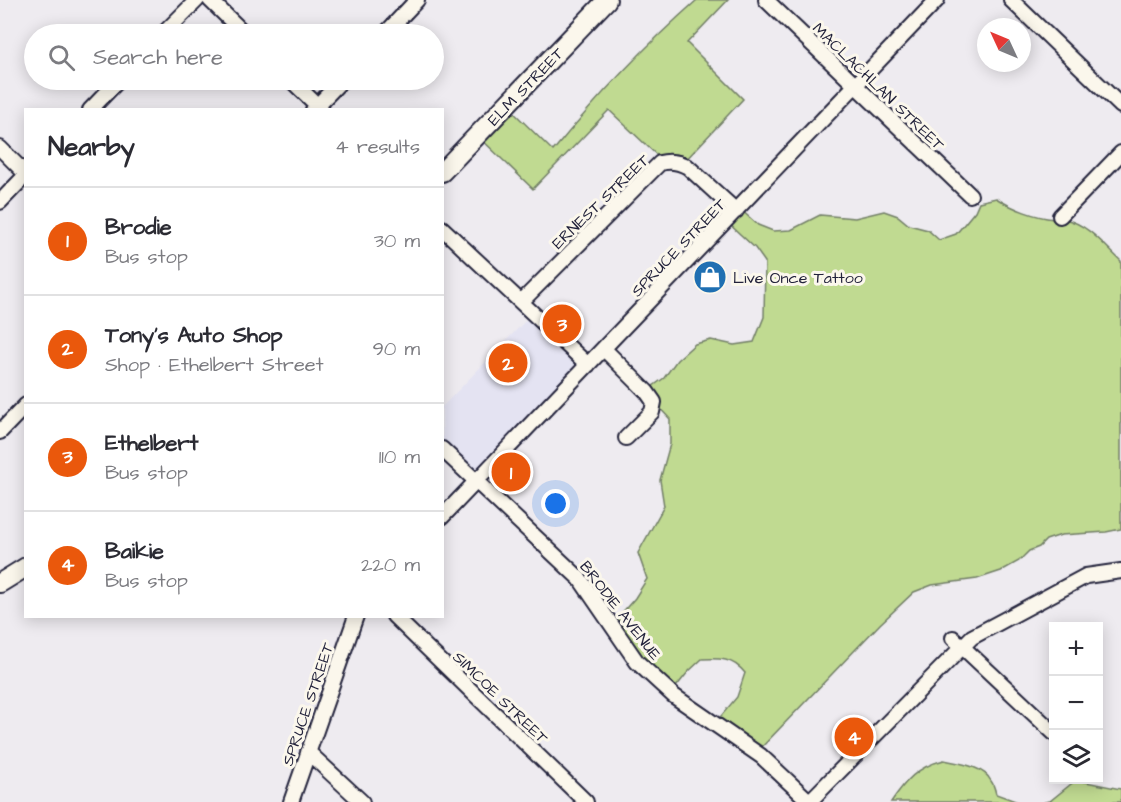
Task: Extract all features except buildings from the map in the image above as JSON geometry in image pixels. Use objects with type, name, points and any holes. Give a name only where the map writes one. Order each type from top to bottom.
[{"type":"main road","name":"ELM STREET","points":[[444,170],[607,0]]},
{"type":"main road","points":[[0,583],[24,568]]},
{"type":"street","points":[[173,24],[196,0]]},
{"type":"street","points":[[210,0],[235,24]]},
{"type":"street","points":[[394,24],[417,0]]},
{"type":"street","name":"MACLACHLAN STREET","points":[[766,0],[970,195]]},
{"type":"street","name":"SPRUCE STREET","points":[[444,515],[937,0]]},
{"type":"street","points":[[1011,0],[1121,106]]},
{"type":"street","points":[[92,108],[109,90]]},
{"type":"street","points":[[301,90],[318,108],[333,90]]},
{"type":"street","points":[[0,148],[24,173]]},
{"type":"street","points":[[1060,216],[1121,153]]},
{"type":"street","name":"ERNEST STREET","points":[[520,302],[660,163],[680,162],[688,167],[736,211]]},
{"type":"street","points":[[0,202],[24,177]]},
{"type":"street","points":[[444,230],[588,365]]},
{"type":"street","points":[[604,349],[654,402],[652,412],[626,438]]},
{"type":"street","points":[[0,432],[24,407]]},
{"type":"street","name":"BRODIE AVENUE","points":[[444,451],[580,579],[637,662],[674,696],[755,752],[810,802]]},
{"type":"street","points":[[810,802],[957,641],[1086,576],[1121,572]]},
{"type":"street","name":"SPRUCE STREET","points":[[291,802],[355,618]]},
{"type":"street","name":"SIMCOE STREET","points":[[396,618],[586,802]]},
{"type":"street","points":[[957,641],[1050,730]]},
{"type":"street","points":[[308,752],[362,802]]},
{"type":"shaded area","points":[[532,314],[586,365],[476,480],[444,450],[444,405]]},
{"type":"green space","points":[[697,0],[728,0],[687,43],[743,99],[683,163],[662,160],[609,110],[533,189],[478,136],[507,106],[553,151],[622,72]]},
{"type":"green space","points":[[996,198],[1032,214],[1063,219],[1081,225],[1121,261],[1121,529],[1061,535],[1046,540],[1019,561],[1001,571],[977,579],[932,585],[914,592],[880,624],[758,751],[716,722],[737,697],[745,673],[736,664],[726,660],[702,659],[672,692],[612,624],[635,598],[647,579],[638,553],[664,506],[660,480],[670,444],[670,419],[655,403],[649,389],[664,378],[677,360],[695,344],[711,340],[734,345],[754,342],[764,317],[765,262],[755,248],[727,222],[740,209],[758,225],[773,231],[791,230],[820,215],[855,218],[884,211],[898,216],[909,225],[928,230],[939,240],[956,234],[975,211],[979,202]]},
{"type":"green space","points":[[944,760],[970,766],[983,772],[988,776],[996,794],[1018,802],[891,802],[913,775],[926,766]]},
{"type":"green space","points":[[1071,784],[1096,784],[1121,789],[1121,802],[1044,802],[1050,801]]},
{"type":"place","name":"Live Once Tattoo","points":[[710,277]]},
{"type":"place","name":"Ethelbert","points":[[562,324]]},
{"type":"place","name":"Tony's Auto Shop","points":[[508,363]]},
{"type":"place","name":"Brodie","points":[[511,472]]},
{"type":"place","name":"Baikie","points":[[854,737]]}]
